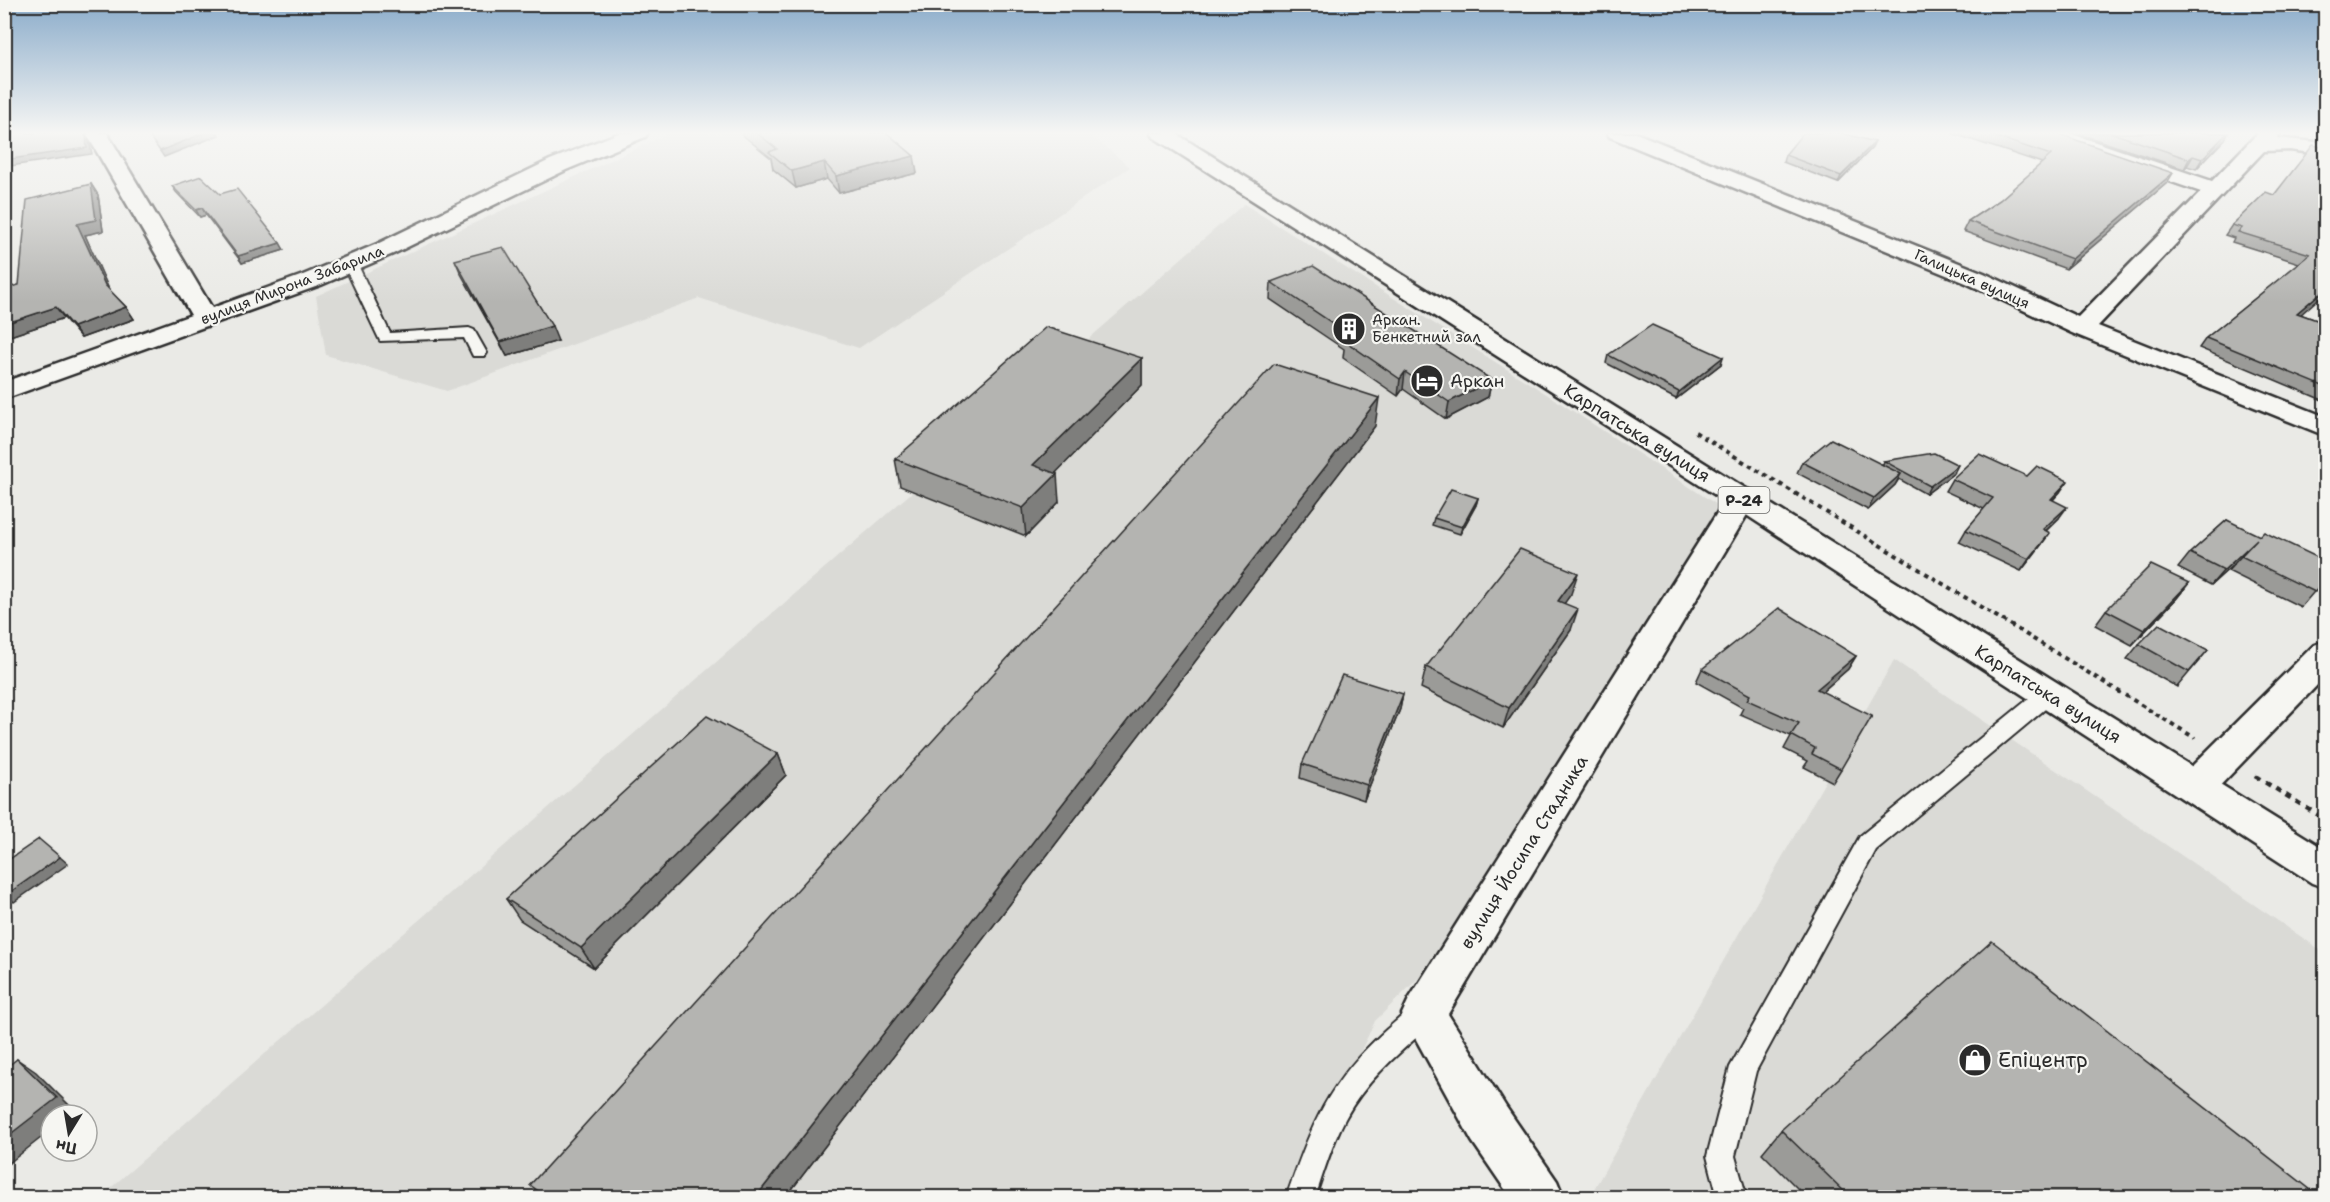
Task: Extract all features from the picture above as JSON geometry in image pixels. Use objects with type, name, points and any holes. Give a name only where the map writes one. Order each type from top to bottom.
[{"type":"street","points":[[129,189],[205,318]]},
{"type":"street","name":"вулиця Мирона Забарила","points":[[4,391],[268,297],[351,263],[507,189]]},
{"type":"street","name":"Карпатська вулиця","points":[[1249,189],[1742,498],[2325,871]]},
{"type":"street","name":"Галицька вулиця","points":[[1755,189],[1975,278],[2081,328],[2325,427]]},
{"type":"street","points":[[2081,328],[2150,260],[2216,189]]},
{"type":"street","name":"вулиця Йосипа Стадника","points":[[1424,1014],[1742,498]]},
{"type":"street","points":[[2195,787],[2325,654]]},
{"type":"street","points":[[1424,1014],[1489,1124],[1540,1197]]},
{"type":"lane","points":[[351,263],[385,338],[469,333],[479,353]]},
{"type":"lane","points":[[1733,1197],[1721,1156],[1743,1067],[1868,843],[2049,694]]},
{"type":"lane","name":"вулиця Йосипа Стадника","points":[[1300,1197],[1325,1131],[1338,1106],[1354,1083],[1390,1044],[1424,1014]]},
{"type":"shaded area","points":[[548,189],[1097,189],[859,348],[699,298],[447,391],[326,355],[316,296]]},
{"type":"shaded area","points":[[1244,204],[1559,402],[1728,512],[1464,933],[1375,1021],[1292,1197],[99,1198]]},
{"type":"shaded area","points":[[1894,660],[2325,953],[2325,1197],[1600,1198],[1594,1189]]},
{"type":"building","points":[[71,189],[92,189],[96,220],[77,224],[105,285],[126,307],[73,327],[56,307],[4,324],[4,289],[19,285],[27,200]]},
{"type":"building","points":[[175,189],[215,189],[220,194],[237,189],[280,243],[238,256],[202,208],[196,210]]},
{"type":"building","points":[[2012,189],[2154,189],[2072,259],[1968,221]]},
{"type":"building","points":[[2279,189],[2325,189],[2325,289],[2297,313],[2325,323],[2325,387],[2206,338],[2310,254],[2238,232],[2242,228],[2232,225],[2266,192],[2274,195]]},
{"type":"building","points":[[503,247],[552,326],[500,342],[455,260]]},
{"type":"building","points":[[1313,266],[1492,380],[1449,402],[1405,372],[1400,379],[1345,341],[1353,337],[1271,282]]},
{"type":"building","points":[[1652,325],[1723,357],[1679,392],[1608,355]]},
{"type":"building","points":[[1046,327],[1142,358],[1033,465],[1057,474],[1023,508],[895,459]]},
{"type":"building","points":[[1274,364],[1379,398],[756,1197],[547,1197],[530,1185]]},
{"type":"building","points":[[1831,439],[1901,474],[1874,498],[1802,462]]},
{"type":"building","points":[[1934,453],[1958,465],[1930,486],[1884,461]]},
{"type":"building","points":[[1979,454],[2027,476],[2037,466],[2068,481],[2051,499],[2067,507],[2043,529],[2050,533],[2029,559],[1966,530],[1993,498],[1952,479]]},
{"type":"building","points":[[1451,489],[1478,498],[1462,527],[1434,518]]},
{"type":"building","points":[[2227,520],[2260,536],[2264,532],[2325,561],[2325,579],[2315,592],[2241,556],[2257,539],[2224,570],[2190,553]]},
{"type":"building","points":[[1520,549],[1578,573],[1558,601],[1578,609],[1509,708],[1426,667]]},
{"type":"building","points":[[2151,565],[2189,583],[2144,630],[2106,610]]},
{"type":"building","points":[[1779,608],[1856,656],[1817,689],[1872,716],[1841,769],[1812,754],[1815,748],[1791,735],[1799,723],[1747,700],[1750,695],[1702,669]]},
{"type":"building","points":[[2159,624],[2208,650],[2189,672],[2139,644]]},
{"type":"building","points":[[1342,675],[1403,694],[1367,785],[1302,764]]},
{"type":"building","points":[[707,716],[778,754],[581,948],[506,899]]},
{"type":"building","points":[[39,839],[60,857],[6,895],[4,894],[4,863]]},
{"type":"building","name":"Епіцентр","points":[[1992,941],[2320,1197],[1850,1197],[1781,1130]]},
{"type":"building","points":[[17,1059],[57,1098],[51,1103],[39,1103],[39,1112],[4,1139],[4,1069]]},
{"type":"place","name":"Аркан. Бенкетний зал","points":[[1349,329]]},
{"type":"place","name":"Аркан","points":[[1427,381]]},
{"type":"place","name":"Епіцентр","points":[[1975,1060]]}]
